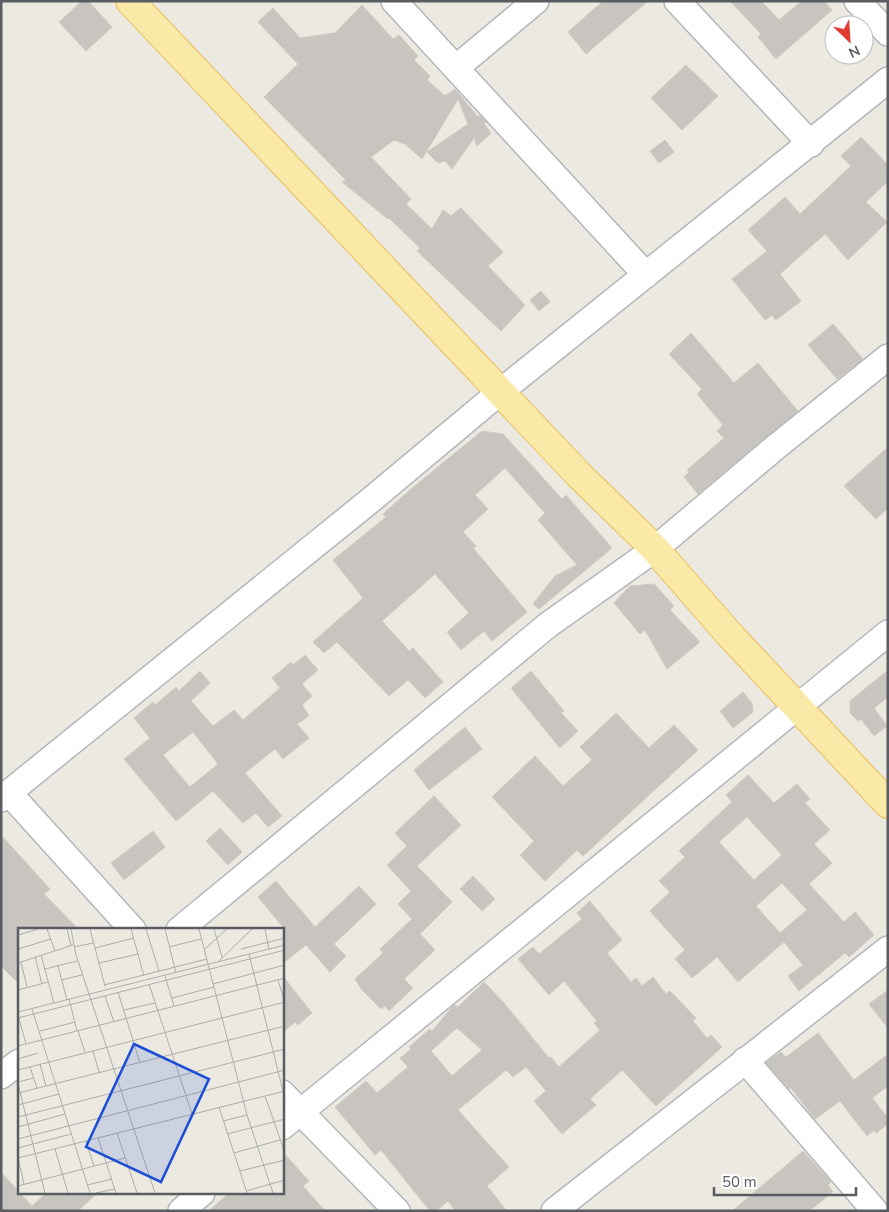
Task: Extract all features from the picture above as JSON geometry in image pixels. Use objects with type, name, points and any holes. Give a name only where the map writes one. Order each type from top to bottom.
[{"type":"main road","points":[[130,1],[579,475],[655,549],[797,707],[888,804]]},
{"type":"street","points":[[394,1],[457,67],[646,275]]},
{"type":"street","points":[[457,67],[536,1]]},
{"type":"street","points":[[677,1],[811,144]]},
{"type":"street","points":[[858,1],[888,33]]},
{"type":"street","points":[[131,928],[5,796],[343,523],[500,392],[811,144],[888,80]]},
{"type":"street","points":[[181,928],[548,625],[655,549],[888,357]]},
{"type":"street","points":[[292,1120],[888,633]]},
{"type":"street","points":[[554,1211],[888,949]]},
{"type":"street","points":[[745,1060],[876,1211]]},
{"type":"street","points":[[1,1076],[18,1063]]},
{"type":"street","points":[[284,1098],[292,1120],[397,1211]]},
{"type":"street","points":[[181,1211],[201,1194]]},
{"type":"building","points":[[82,1],[88,1],[112,27],[86,51],[59,22]]},
{"type":"building","points":[[603,1],[648,1],[586,54],[568,32]]},
{"type":"building","points":[[730,1],[761,1],[779,20],[802,1],[824,1],[832,10],[824,15],[776,59],[758,37],[761,34]]},
{"type":"building","points":[[362,5],[393,39],[399,35],[418,56],[414,60],[430,76],[427,80],[445,96],[455,89],[478,117],[480,116],[486,122],[484,124],[491,133],[477,146],[474,138],[452,169],[445,161],[438,163],[427,152],[468,124],[458,99],[422,159],[405,144],[394,140],[371,157],[411,199],[406,204],[432,229],[443,210],[451,216],[461,208],[503,252],[488,266],[525,305],[501,331],[417,251],[420,248],[389,218],[342,182],[346,180],[264,97],[298,64],[258,22],[273,8],[300,38],[335,33]]},
{"type":"building","points":[[686,65],[718,96],[682,130],[651,98]]},
{"type":"building","points":[[861,137],[888,165],[888,181],[866,202],[887,222],[848,260],[825,234],[780,274],[801,301],[776,320],[772,315],[765,320],[732,279],[767,251],[748,230],[785,197],[800,214],[851,166],[841,156]]},
{"type":"building","points":[[665,140],[674,152],[659,163],[650,151]]},
{"type":"building","points":[[541,291],[550,302],[539,311],[530,300]]},
{"type":"building","points":[[833,324],[863,359],[837,379],[808,345]]},
{"type":"building","points":[[691,333],[734,383],[758,363],[798,411],[698,494],[684,477],[689,472],[687,470],[724,438],[717,431],[723,425],[697,394],[702,389],[669,354]]},
{"type":"building","points":[[482,431],[503,434],[562,499],[566,495],[612,548],[539,609],[533,604],[555,576],[577,565],[538,520],[545,513],[505,468],[475,495],[488,509],[463,532],[476,546],[473,548],[527,612],[492,641],[484,631],[461,650],[447,632],[469,613],[435,574],[382,621],[409,651],[413,648],[443,682],[425,698],[408,680],[389,696],[337,642],[324,653],[313,642],[363,598],[333,560],[386,517],[383,514],[411,489]]},
{"type":"building","points":[[888,447],[888,508],[876,519],[844,486]]},
{"type":"building","points":[[654,584],[674,606],[670,610],[700,642],[667,669],[645,630],[640,634],[614,603],[630,586]]},
{"type":"building","points":[[305,655],[318,670],[302,684],[312,696],[302,705],[309,716],[297,724],[309,738],[283,759],[275,749],[245,773],[282,816],[268,827],[256,813],[243,823],[213,791],[176,821],[124,759],[150,738],[134,718],[153,702],[155,705],[176,687],[179,691],[200,671],[210,683],[191,701],[213,726],[234,710],[243,720],[280,688],[272,678],[291,662],[293,665]],"holes":[[[193,732],[218,764],[190,787],[163,755]]]},
{"type":"building","points":[[888,670],[888,697],[874,708],[887,726],[874,736],[861,719],[858,721],[850,713],[850,701]]},
{"type":"building","points":[[531,671],[564,711],[561,713],[578,731],[560,748],[511,688]]},
{"type":"building","points":[[743,692],[752,703],[753,712],[733,728],[720,711]]},
{"type":"building","points":[[616,713],[649,748],[674,725],[698,750],[583,856],[577,850],[545,881],[520,855],[534,841],[492,797],[535,756],[563,786],[592,760],[580,747]]},
{"type":"building","points":[[465,727],[482,749],[429,790],[414,770]]},
{"type":"building","points":[[748,775],[774,803],[797,784],[810,799],[805,803],[830,830],[814,844],[832,863],[809,884],[844,922],[855,912],[874,935],[849,957],[845,953],[799,991],[788,976],[803,965],[784,942],[738,982],[717,957],[692,978],[675,959],[685,950],[650,911],[670,892],[659,881],[685,857],[679,851],[732,802],[726,795]],"holes":[[[747,817],[782,855],[754,880],[719,842]],[[782,883],[807,910],[780,933],[756,906]]]},
{"type":"building","points":[[434,796],[461,825],[417,866],[452,902],[420,934],[435,950],[404,979],[413,988],[389,1011],[385,1006],[381,1009],[362,990],[355,979],[383,953],[380,949],[412,919],[398,904],[411,891],[387,865],[407,846],[395,833]]},
{"type":"building","points":[[220,828],[242,852],[228,865],[206,841]]},
{"type":"building","points":[[153,831],[165,847],[124,880],[111,863]]},
{"type":"building","points":[[1,835],[50,889],[44,894],[77,928],[18,928],[18,983],[1,966]]},
{"type":"building","points":[[473,876],[495,899],[482,911],[460,889]]},
{"type":"building","points":[[276,881],[315,927],[359,886],[376,904],[334,944],[346,956],[330,972],[306,945],[284,962],[284,928],[282,928],[258,897]]},
{"type":"building","points":[[590,901],[622,940],[607,953],[631,982],[636,978],[642,986],[653,977],[666,994],[670,991],[696,1018],[693,1021],[707,1038],[711,1035],[722,1047],[656,1106],[622,1070],[590,1099],[596,1105],[562,1134],[534,1101],[546,1091],[526,1067],[513,1077],[506,1070],[458,1110],[509,1167],[487,1186],[507,1211],[456,1211],[448,1201],[436,1211],[430,1211],[381,1150],[375,1155],[335,1107],[366,1081],[377,1093],[408,1067],[400,1058],[411,1049],[409,1047],[430,1029],[432,1031],[454,1005],[458,1007],[484,982],[504,1003],[549,1058],[551,1057],[559,1067],[600,1030],[594,1023],[597,1021],[564,981],[549,995],[518,959],[533,947],[539,954],[582,919],[577,913]],"holes":[[[457,1028],[482,1050],[452,1076],[431,1051]]]},
{"type":"building","points":[[284,978],[312,1013],[298,1025],[295,1022],[284,1031]]},
{"type":"building","points":[[888,990],[888,1028],[869,1004]]},
{"type":"building","points":[[818,1033],[854,1080],[888,1054],[888,1086],[872,1098],[888,1118],[888,1124],[876,1133],[874,1130],[867,1136],[840,1101],[815,1119],[791,1088],[789,1089],[766,1063],[781,1052],[786,1057]]},
{"type":"building","points":[[803,1151],[831,1182],[828,1185],[833,1192],[809,1211],[732,1211]]},
{"type":"building","points":[[284,1153],[309,1181],[303,1186],[325,1211],[209,1211],[228,1194],[284,1194]]},
{"type":"building","points":[[1,1172],[18,1191],[18,1194],[21,1194],[32,1206],[45,1194],[96,1194],[78,1211],[1,1211]]}]
